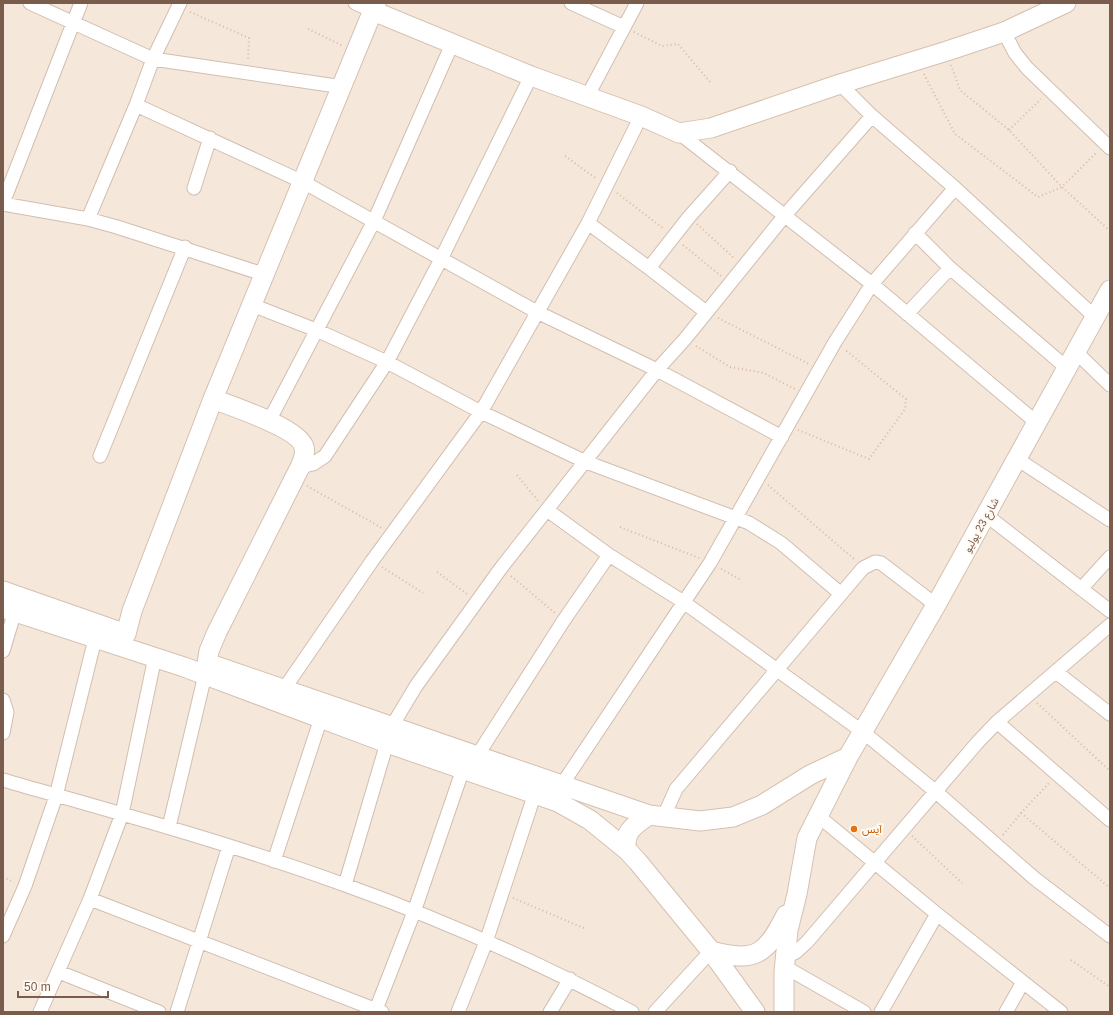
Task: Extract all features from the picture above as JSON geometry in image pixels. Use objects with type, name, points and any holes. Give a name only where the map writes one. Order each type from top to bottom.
[{"type":"street","points":[[30,3],[153,59],[343,87]]},
{"type":"street","points":[[81,3],[3,204],[88,219],[185,247],[264,274]]},
{"type":"street","points":[[355,3],[374,7],[452,44],[531,76],[641,116],[679,133],[786,214],[872,284],[1037,423]]},
{"type":"street","points":[[571,3],[624,27]]},
{"type":"street","points":[[587,97],[637,3]]},
{"type":"street","points":[[679,133],[711,128],[840,84],[916,60],[947,52],[1004,32],[1066,3]]},
{"type":"street","points":[[88,219],[136,105],[153,59],[179,5]]},
{"type":"street","points":[[126,634],[132,611],[213,399],[264,274],[304,182],[374,7]]},
{"type":"street","points":[[1004,32],[1021,61],[1107,146]]},
{"type":"street","points":[[269,421],[374,221],[452,44]]},
{"type":"street","points":[[297,473],[325,456],[387,362],[441,259],[531,76]]},
{"type":"street","points":[[840,84],[872,116],[955,188],[1095,316]]},
{"type":"street","points":[[136,105],[304,182],[537,312],[785,431]]},
{"type":"street","points":[[284,689],[372,560],[481,412],[608,186],[641,116]]},
{"type":"street","points":[[346,885],[389,734],[416,686],[501,568],[657,370],[685,339],[786,214],[872,116]]},
{"type":"street","points":[[194,188],[210,138]]},
{"type":"street","points":[[649,268],[689,217],[730,171]]},
{"type":"street","points":[[560,786],[682,601],[710,563],[835,342],[872,284],[955,188]]},
{"type":"street","points":[[588,223],[706,312]]},
{"type":"street","points":[[915,233],[950,268],[1072,361],[1110,385]]},
{"type":"street","points":[[100,456],[185,247]]},
{"type":"street","points":[[907,314],[950,268]]},
{"type":"street","name":"شارع 23 يوليو","points":[[797,894],[807,838],[817,815],[848,757],[936,605],[1110,290]]},
{"type":"street","points":[[252,305],[316,330],[387,362],[481,412],[586,462],[749,523],[770,535],[841,594]]},
{"type":"street","points":[[169,827],[209,651],[217,632],[297,473],[304,453],[302,442],[293,434],[269,421],[213,399]]},
{"type":"street","points":[[1017,459],[1110,520]]},
{"type":"street","points":[[546,510],[609,555],[682,601],[776,671],[863,732],[935,790],[1034,878],[1110,936]]},
{"type":"street","points":[[986,515],[1110,611]]},
{"type":"street","points":[[477,756],[564,620],[609,555]]},
{"type":"street","points":[[1082,589],[1110,557]]},
{"type":"street","points":[[627,850],[625,844],[628,833],[632,828],[657,816],[676,789],[864,568],[875,562],[881,563],[936,605]]},
{"type":"street","points":[[3,591],[155,657],[284,689],[389,734],[463,769],[558,802],[590,820],[627,850],[667,896],[711,951],[755,1012]]},
{"type":"street","points":[[3,651],[9,609],[97,632],[126,634],[321,718],[477,756],[560,786],[657,816],[700,821],[733,817],[762,805],[810,776],[848,757]]},
{"type":"street","points":[[785,962],[807,942],[935,790],[997,722],[1110,625]]},
{"type":"street","points":[[3,936],[25,886],[56,796],[97,632]]},
{"type":"street","points":[[40,1012],[90,899],[122,814],[155,657]]},
{"type":"street","points":[[1056,672],[1110,714]]},
{"type":"street","points":[[3,700],[7,712],[3,733]]},
{"type":"street","points":[[274,861],[321,718]]},
{"type":"street","points":[[997,722],[1056,775],[1110,820]]},
{"type":"street","points":[[90,899],[377,1011],[414,912],[463,769]]},
{"type":"street","points":[[3,781],[169,827],[346,885],[486,942],[570,979],[632,1012]]},
{"type":"street","points":[[458,1012],[486,942],[501,892],[535,794]]},
{"type":"street","points":[[817,815],[875,861],[937,914],[1061,1012]]},
{"type":"street","points":[[177,1012],[228,846]]},
{"type":"street","points":[[711,951],[726,955],[748,956],[764,950],[774,938],[797,894]]},
{"type":"street","points":[[784,1012],[785,962],[788,930],[797,894]]},
{"type":"street","points":[[881,1012],[937,914]]},
{"type":"street","points":[[655,1012],[711,951]]},
{"type":"street","points":[[785,962],[864,1012]]},
{"type":"street","points":[[59,972],[159,1012]]},
{"type":"street","points":[[550,1012],[570,979]]},
{"type":"street","points":[[1006,1012],[1023,982]]},
{"type":"path","points":[[179,5],[249,38],[247,72]]},
{"type":"path","points":[[624,27],[662,46],[678,44],[710,82]]},
{"type":"path","points":[[308,29],[356,52]]},
{"type":"path","points":[[947,52],[960,90],[1009,130],[1062,187],[1110,231]]},
{"type":"path","points":[[916,60],[955,134],[1038,197],[1062,187],[1107,146]]},
{"type":"path","points":[[1009,130],[1049,90]]},
{"type":"path","points":[[565,156],[608,186],[730,283]]},
{"type":"path","points":[[689,217],[744,267]]},
{"type":"path","points":[[706,312],[820,370]]},
{"type":"path","points":[[685,339],[730,367],[764,373],[805,394]]},
{"type":"path","points":[[785,431],[869,458],[905,409],[906,400],[835,342]]},
{"type":"path","points":[[297,473],[392,534]]},
{"type":"path","points":[[517,475],[546,510]]},
{"type":"path","points":[[759,477],[864,568]]},
{"type":"path","points":[[620,527],[710,563],[742,580]]},
{"type":"path","points":[[372,560],[423,593]]},
{"type":"path","points":[[501,568],[564,620]]},
{"type":"path","points":[[437,572],[476,601]]},
{"type":"path","points":[[1029,696],[1110,771]]},
{"type":"path","points":[[996,844],[1020,813],[1056,775]]},
{"type":"path","points":[[1020,813],[1110,888]]},
{"type":"path","points":[[904,828],[962,883]]},
{"type":"path","points":[[501,892],[586,928]]},
{"type":"path","points":[[1071,960],[1110,987]]},
{"type":"shaded area","points":[[3,3],[1110,3],[1110,1012],[3,1012]]},
{"type":"place","name":"آيس","points":[[854,829]]}]
